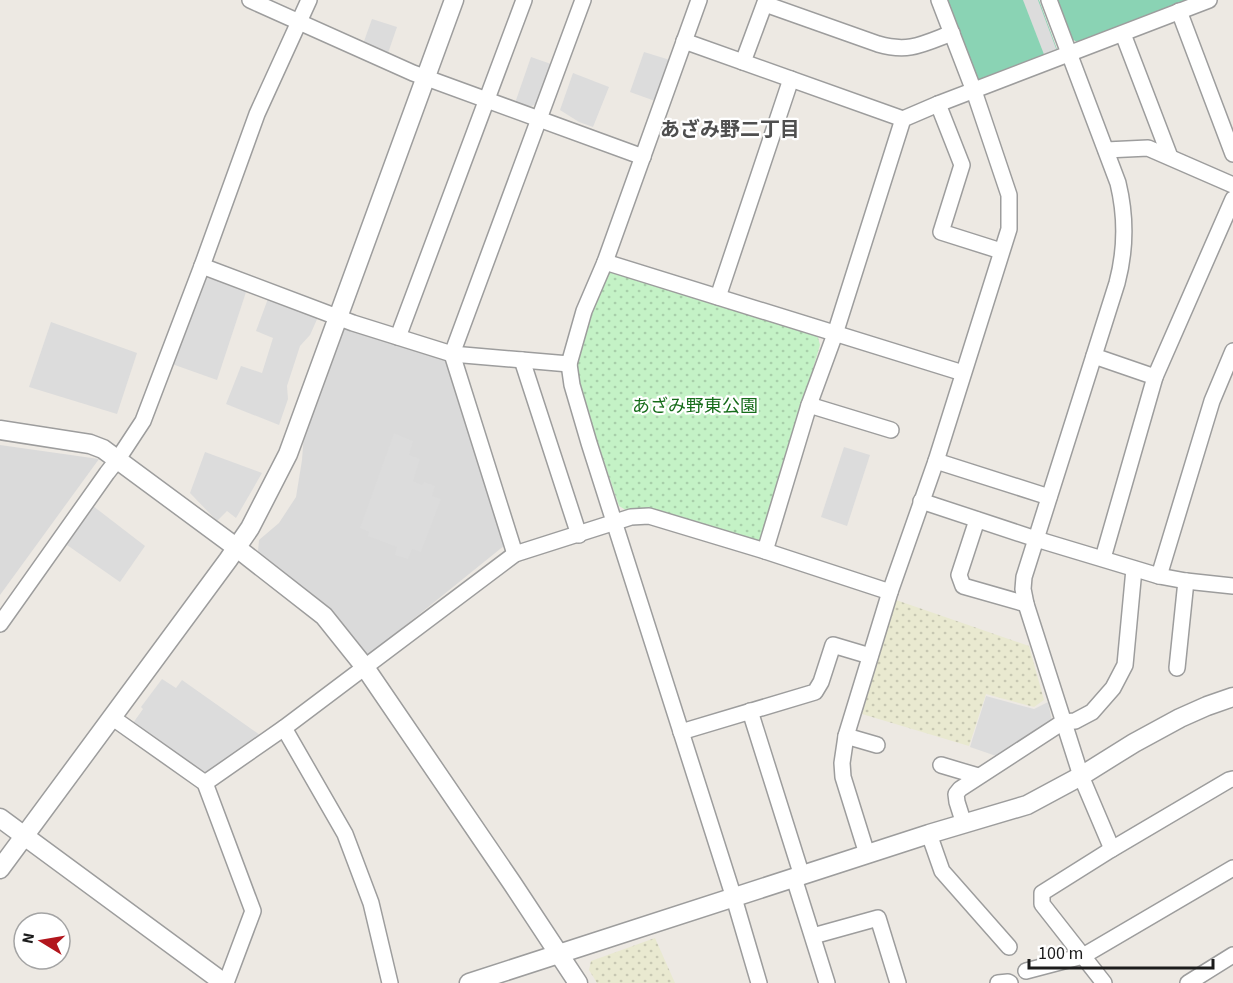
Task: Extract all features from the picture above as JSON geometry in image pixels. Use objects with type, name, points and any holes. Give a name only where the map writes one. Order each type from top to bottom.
[{"type":"street","points":[[250,0],[427,78],[643,157]]},
{"type":"street","points":[[0,624],[143,421],[257,114],[309,0]]},
{"type":"street","points":[[0,869],[113,718],[250,528],[288,454],[454,0]]},
{"type":"street","points":[[398,337],[524,0]]},
{"type":"street","points":[[514,554],[452,354],[583,0]]},
{"type":"street","points":[[699,0],[643,157],[584,311],[569,364],[572,385],[759,983]]},
{"type":"street","points":[[867,854],[843,777],[842,763],[846,736],[890,592],[936,462],[1009,228],[1009,195],[974,91],[939,0]]},
{"type":"street","points":[[1048,0],[1118,183],[1124,227],[1123,251],[1117,283],[1036,539],[1023,582],[1023,590],[1081,776],[1112,849]]},
{"type":"street","points":[[684,41],[903,118],[1209,0]]},
{"type":"street","points":[[744,62],[766,2],[893,48],[904,49],[917,46],[952,33]]},
{"type":"street","points":[[1179,11],[1233,154]]},
{"type":"street","points":[[1123,34],[1170,157]]},
{"type":"street","points":[[718,297],[791,79]]},
{"type":"street","points":[[938,104],[962,165],[941,232],[1001,251]]},
{"type":"street","points":[[765,551],[809,405],[835,334],[903,118]]},
{"type":"street","points":[[1106,150],[1148,147],[1233,185]]},
{"type":"street","points":[[1103,558],[1155,377],[1233,199]]},
{"type":"street","points":[[604,262],[963,373]]},
{"type":"street","points":[[202,266],[338,318],[452,354],[569,364]]},
{"type":"street","points":[[1159,576],[1212,400],[1233,351]]},
{"type":"street","points":[[1094,356],[1155,377]]},
{"type":"street","points":[[522,360],[579,535]]},
{"type":"street","points":[[809,405],[891,430]]},
{"type":"street","points":[[0,430],[90,444],[103,449],[237,548],[324,616],[364,666],[512,882],[578,983]]},
{"type":"street","points":[[936,462],[1049,497]]},
{"type":"street","points":[[921,501],[1159,576],[1233,586]]},
{"type":"street","points":[[205,783],[284,728],[514,554],[632,517],[649,516],[890,592]]},
{"type":"street","points":[[977,520],[959,575],[963,586],[1026,604]]},
{"type":"street","points":[[964,824],[956,794],[960,789],[1064,722],[1075,721],[1092,712],[1113,688],[1125,665],[1134,569]]},
{"type":"street","points":[[1177,668],[1186,581]]},
{"type":"street","points":[[681,732],[815,692],[821,682],[833,645],[870,657]]},
{"type":"street","points":[[469,983],[929,834],[1026,805],[1081,776],[1180,718],[1233,697]]},
{"type":"street","points":[[750,711],[827,983]]},
{"type":"street","points":[[0,818],[225,983],[253,911],[205,783],[113,718]]},
{"type":"street","points":[[284,728],[345,834],[371,903],[390,983]]},
{"type":"street","points":[[846,736],[877,745]]},
{"type":"street","points":[[941,765],[978,776]]},
{"type":"street","points":[[1104,983],[1042,904],[1042,893],[1112,849],[1233,779]]},
{"type":"street","points":[[929,834],[942,871],[1009,946]]},
{"type":"street","points":[[1026,971],[1083,956],[1233,868]]},
{"type":"street","points":[[813,936],[878,918],[898,983]]},
{"type":"street","points":[[1188,983],[1233,955]]},
{"type":"street","points":[[998,983],[1010,983]]},
{"type":"shaded area","points":[[1023,0],[1038,0],[1057,51],[1045,57]]},
{"type":"shaded area","points":[[372,19],[397,27],[387,56],[363,44]]},
{"type":"shaded area","points":[[644,52],[670,60],[655,101],[630,92]]},
{"type":"shaded area","points":[[531,57],[551,64],[537,104],[528,107],[515,103]]},
{"type":"shaded area","points":[[573,73],[609,87],[593,127],[579,122],[560,110]]},
{"type":"shaded area","points":[[204,277],[247,289],[217,380],[172,364]]},
{"type":"shaded area","points":[[269,296],[318,317],[310,335],[300,346],[287,386],[288,399],[279,425],[226,404],[241,366],[262,373],[273,338],[256,331]]},
{"type":"shaded area","points":[[51,322],[137,353],[117,414],[29,387]]},
{"type":"shaded area","points":[[343,328],[446,357],[505,545],[365,658],[263,559],[258,551],[259,540],[279,523],[296,497],[304,433]]},
{"type":"shaded area","points":[[394,433],[413,441],[409,455],[420,459],[413,481],[422,485],[424,482],[435,486],[432,496],[441,499],[421,552],[412,549],[408,559],[395,555],[397,547],[368,536],[369,532],[360,528]]},
{"type":"shaded area","points":[[0,445],[99,459],[0,595]]},
{"type":"shaded area","points":[[844,447],[870,455],[847,526],[821,517]]},
{"type":"shaded area","points":[[205,452],[262,473],[236,518],[227,511],[217,521],[190,493]]},
{"type":"shaded area","points":[[93,506],[145,546],[120,582],[67,545]]},
{"type":"shaded area","points":[[162,679],[176,688],[182,680],[260,735],[205,777],[133,723],[143,709],[141,707]]},
{"type":"shaded area","points":[[986,696],[1034,709],[1048,702],[1052,721],[1002,758],[970,747]]},
{"type":"green space","points":[[943,0],[1039,0],[1058,52],[982,82],[974,80]]},
{"type":"green space","points":[[1057,0],[1192,0],[1080,44],[1072,39]]},
{"type":"green space","name":"あざみ野東公園","points":[[613,271],[817,334],[820,345],[763,538],[756,543],[654,510],[626,510],[619,506],[580,390],[576,368],[578,348],[604,275]]},
{"type":"green space","points":[[896,600],[1029,646],[1044,700],[1034,707],[986,694],[969,746],[862,714]]},
{"type":"green space","points":[[655,938],[675,983],[597,983],[589,970],[591,961]]},
{"type":"district","name":"あざみ野二丁目","points":[[730,129]]}]
